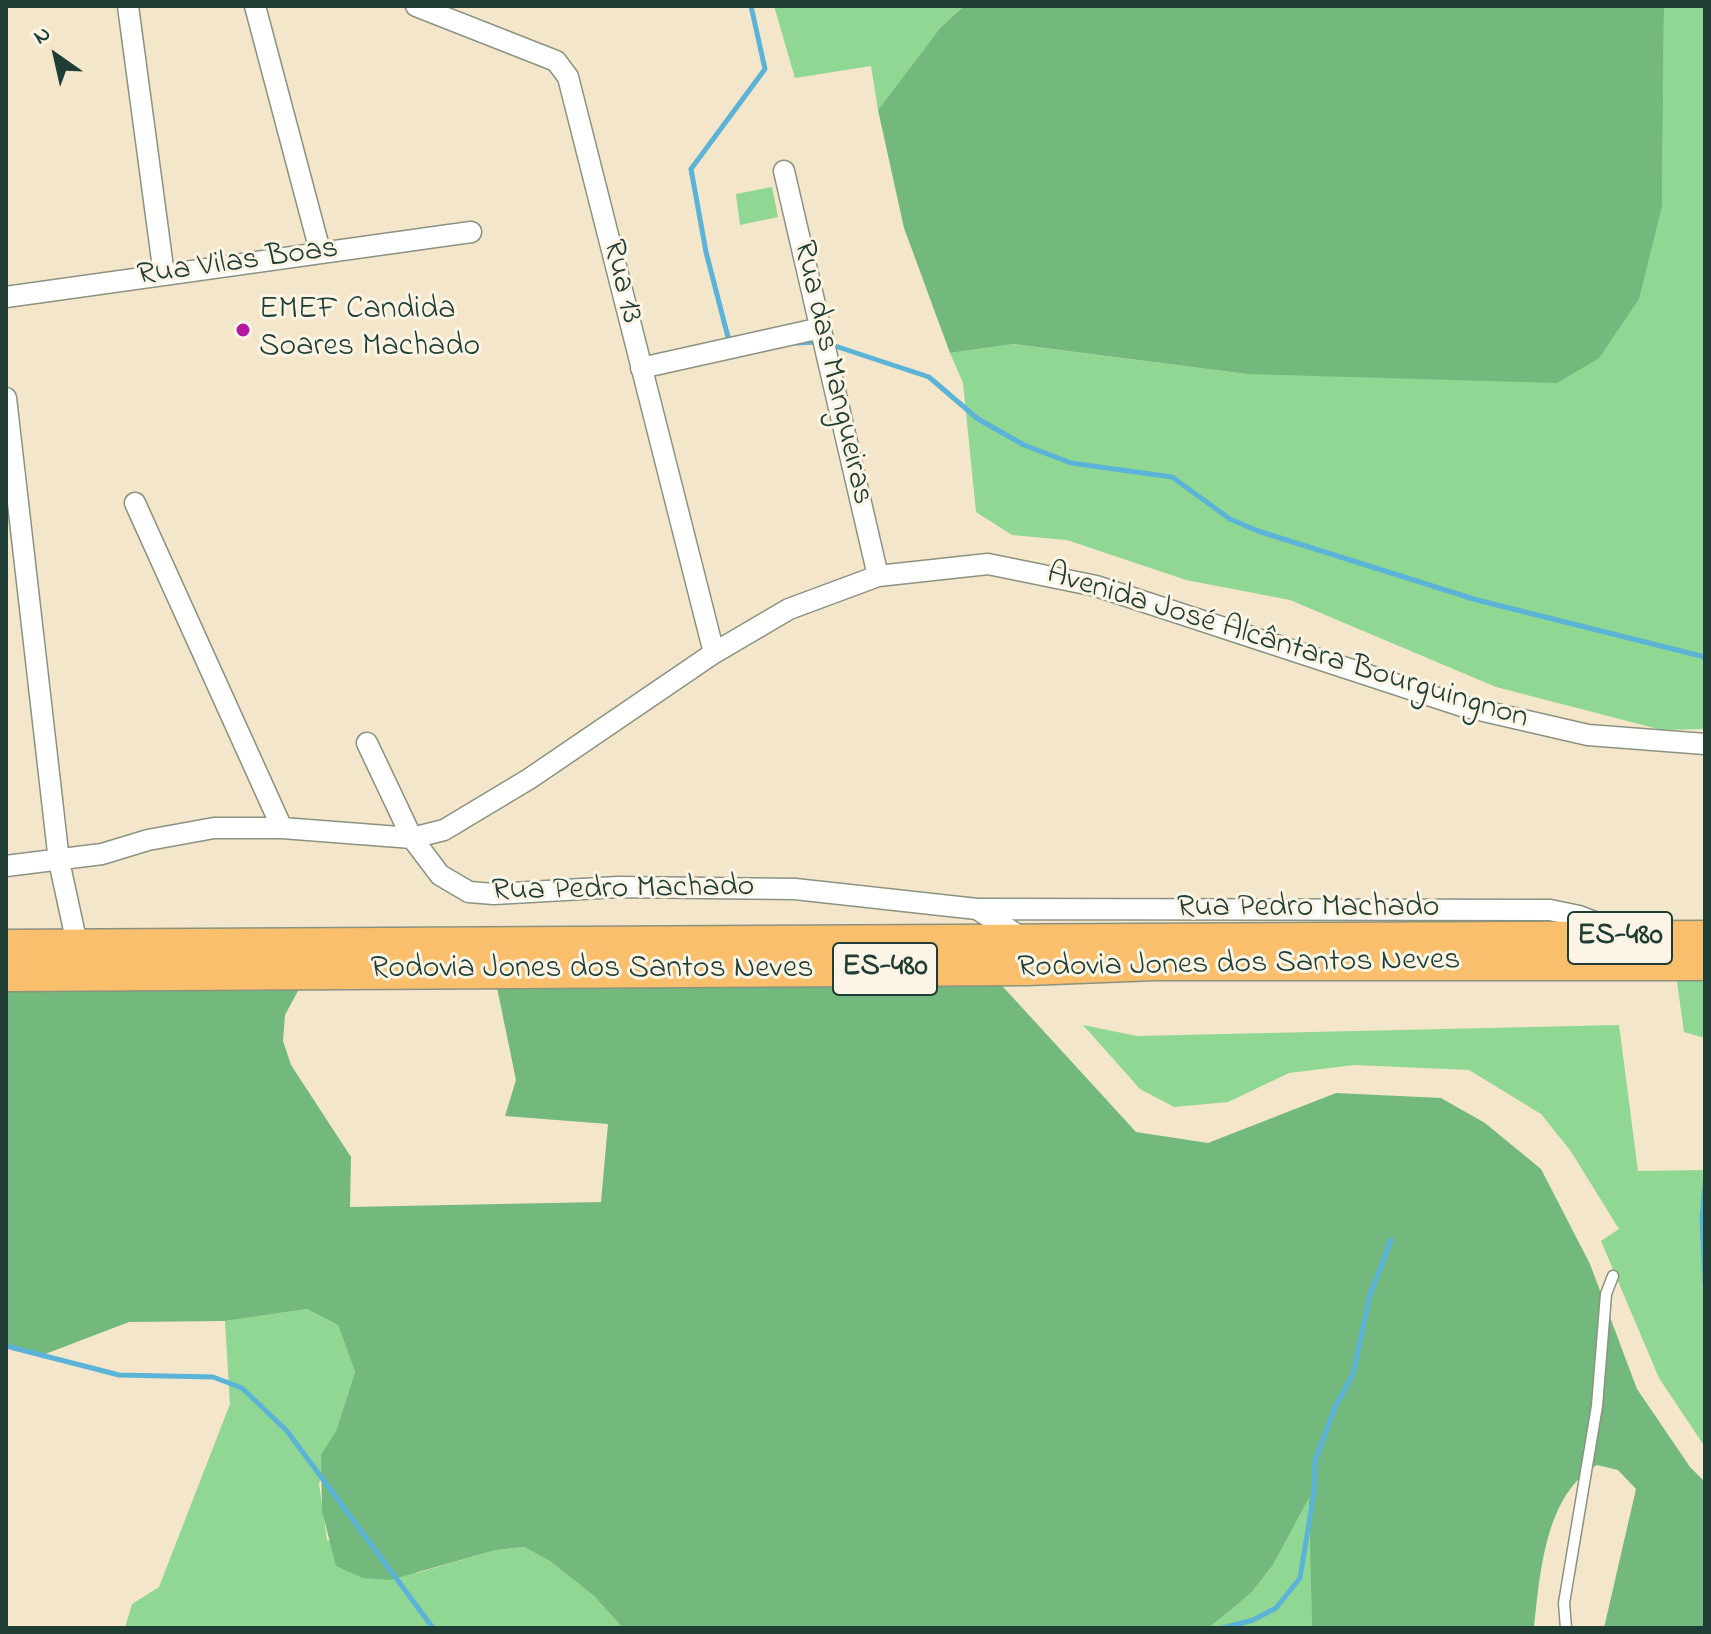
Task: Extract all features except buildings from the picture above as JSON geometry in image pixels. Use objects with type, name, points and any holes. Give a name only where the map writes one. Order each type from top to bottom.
[{"type":"main road","name":"Rodovia Jones dos Santos Neves","points":[[6,946],[1705,937]]},
{"type":"main road","name":"Rodovia Jones dos Santos Neves","points":[[6,975],[1027,969],[1155,964],[1705,964]]},
{"type":"street","points":[[128,6],[164,275]]},
{"type":"street","points":[[255,6],[320,251]]},
{"type":"street","name":"Rua 13","points":[[416,6],[556,61],[568,77],[714,653]]},
{"type":"street","name":"Rua das Mangueiras","points":[[784,171],[878,576]]},
{"type":"street","name":"Rua Vilas Boas","points":[[6,297],[471,232]]},
{"type":"street","points":[[641,368],[821,328]]},
{"type":"street","points":[[6,398],[11,488],[59,861],[77,944]]},
{"type":"street","points":[[135,503],[282,828]]},
{"type":"street","name":"Avenida José Alcântara Bourguingnon","points":[[412,838],[454,826],[714,653],[789,609],[878,576],[988,564],[1041,573],[1151,603],[1462,706],[1588,735],[1705,744]]},
{"type":"street","name":"Rua Pedro Machado","points":[[367,743],[412,838],[440,875],[469,892],[618,887],[795,889],[977,909],[1550,910],[1579,916],[1633,938]]},
{"type":"street","points":[[6,866],[102,854],[148,840],[214,828],[282,828],[412,838]]},
{"type":"street","name":"Rua Pedro Machado","points":[[977,909],[1024,939]]},
{"type":"lane","points":[[1566,1628],[1564,1603],[1597,1406],[1606,1294],[1613,1276]]},
{"type":"green space","points":[[774,6],[964,6],[940,28],[878,110],[871,66],[795,78]]},
{"type":"green space","points":[[964,6],[1664,6],[1662,206],[1639,299],[1599,358],[1557,383],[1247,374],[1013,344],[950,353],[904,228],[878,110],[940,28]]},
{"type":"green space","points":[[1664,6],[1705,6],[1705,729],[1662,730],[1496,687],[1290,600],[1186,580],[1067,540],[1012,535],[976,512],[963,383],[950,353],[1012,344],[1247,374],[1598,358],[1662,206]]},
{"type":"green space","points":[[772,187],[778,217],[740,225],[736,194]]},
{"type":"green space","points":[[1676,975],[1705,975],[1705,1038],[1684,1032]]},
{"type":"green space","points":[[994,977],[1136,1132],[1208,1143],[1336,1093],[1441,1098],[1485,1123],[1541,1169],[1590,1264],[1637,1389],[1690,1467],[1705,1482],[1705,1628],[1604,1628],[1636,1489],[1618,1470],[1597,1465],[1580,1478],[1566,1495],[1556,1515],[1543,1560],[1534,1628],[1312,1628],[1309,1498],[1273,1565],[1251,1593],[1209,1628],[623,1628],[594,1596],[550,1561],[524,1547],[496,1550],[390,1580],[363,1578],[336,1566],[322,1511],[321,1455],[336,1431],[355,1372],[338,1325],[307,1309],[225,1321],[129,1322],[40,1356],[6,1348],[6,991],[299,989],[285,1015],[283,1041],[291,1065],[351,1157],[350,1207],[601,1202],[608,1124],[505,1116],[516,1080],[496,983]]},
{"type":"green space","points":[[1083,1025],[1137,1036],[1619,1025],[1638,1171],[1705,1170],[1705,1447],[1659,1378],[1601,1241],[1619,1229],[1570,1150],[1541,1114],[1469,1070],[1354,1065],[1289,1073],[1228,1102],[1174,1107],[1140,1089]]},
{"type":"green space","points":[[307,1309],[338,1325],[355,1372],[319,1484],[327,1540],[417,1573],[496,1550],[524,1547],[550,1561],[594,1596],[623,1628],[125,1628],[132,1604],[159,1587],[230,1404],[225,1321]]},
{"type":"green space","points":[[1310,1496],[1312,1628],[1209,1628],[1251,1593],[1273,1565]]},
{"type":"waterway","points":[[729,341],[706,252],[691,169],[765,69],[751,6]]},
{"type":"waterway","points":[[797,343],[816,342]]},
{"type":"waterway","points":[[832,345],[929,377],[978,419],[1024,445],[1071,463],[1172,477],[1230,519],[1258,531],[1477,600],[1705,657]]},
{"type":"waterway","points":[[1705,1183],[1702,1219],[1705,1285]]},
{"type":"waterway","points":[[1223,1628],[1253,1620],[1276,1608],[1300,1578],[1314,1492],[1315,1461],[1336,1405],[1353,1374],[1370,1295],[1391,1240]]},
{"type":"waterway","points":[[6,1346],[119,1375],[213,1377],[242,1388],[287,1431],[433,1628]]},
{"type":"place","name":"EMEF Candida Soares Machado","points":[[243,330]]}]
